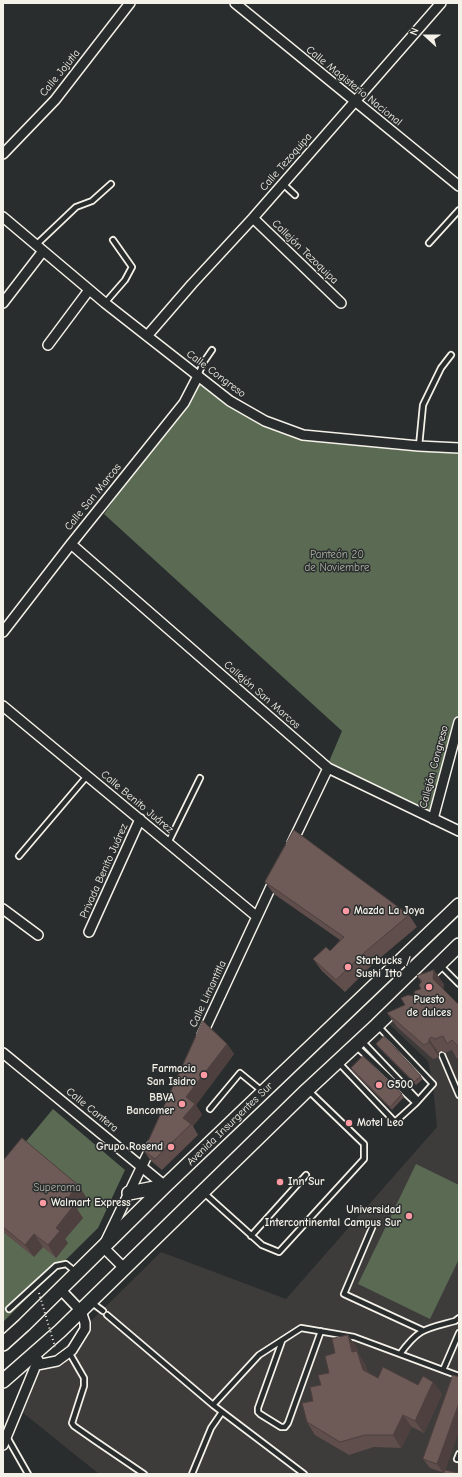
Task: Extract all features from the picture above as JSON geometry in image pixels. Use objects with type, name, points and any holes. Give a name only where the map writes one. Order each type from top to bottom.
[{"type":"main road","name":"Avenida Insurgentes Sur","points":[[3,1344],[165,1186],[459,905]]},
{"type":"main road","points":[[3,1381],[50,1346],[90,1301],[307,1090],[415,992],[439,964],[459,945]]},
{"type":"main road","points":[[129,1193],[165,1186]]},
{"type":"street","name":"Calle Jojutla","points":[[3,154],[55,100],[130,3]]},
{"type":"street","name":"Calle Magisterio Nacional","points":[[235,3],[354,102],[459,186]]},
{"type":"street","name":"Calle Tezoquipa","points":[[147,336],[192,284],[254,218],[441,3]]},
{"type":"street","name":"Calle Congreso","points":[[3,217],[105,303],[230,401],[265,421],[303,435],[419,446],[459,448]]},
{"type":"street","name":"Callejón Tezoquipa","points":[[254,218],[340,303]]},
{"type":"street","points":[[3,303],[40,248]]},
{"type":"street","points":[[48,344],[89,290]]},
{"type":"street","name":"Calle San Marcos","points":[[3,632],[71,544],[184,403],[198,376]]},
{"type":"street","name":"Callejón San Marcos","points":[[71,544],[328,768],[459,831]]},
{"type":"street","name":"Calle Benito Juárez","points":[[3,706],[256,916]]},
{"type":"street","name":"Callejón Congreso","points":[[433,819],[459,722]]},
{"type":"street","points":[[287,853],[328,768]]},
{"type":"street","name":"Privada Benito Juárez","points":[[89,932],[140,819]]},
{"type":"street","name":"Calle Limantitla","points":[[198,1045],[256,916],[280,867]]},
{"type":"street","points":[[3,909],[38,935]]},
{"type":"street","name":"Calle Cantera","points":[[3,1053],[165,1186]]},
{"type":"street","points":[[124,1268],[103,1247],[155,1138]]},
{"type":"street","points":[[37,1365],[57,1361],[69,1352],[85,1329],[85,1323],[80,1311],[60,1289]]},
{"type":"street","points":[[3,1445],[37,1365],[50,1346]]},
{"type":"lane","points":[[40,248],[76,207],[92,201],[111,184]]},
{"type":"lane","points":[[283,184],[295,195]]},
{"type":"lane","points":[[429,243],[459,210]]},
{"type":"lane","points":[[105,303],[125,280],[132,267],[113,240]]},
{"type":"lane","points":[[198,376],[203,363],[212,350]]},
{"type":"lane","points":[[419,446],[423,405],[441,368],[451,355]]},
{"type":"lane","points":[[19,856],[88,776]]},
{"type":"lane","points":[[168,843],[200,778]]},
{"type":"lane","points":[[439,964],[459,984]]},
{"type":"lane","points":[[338,1062],[394,1122],[417,1101],[433,1084],[377,1025]]},
{"type":"lane","points":[[358,1043],[417,1101]]},
{"type":"lane","points":[[358,1043],[417,1101]]},
{"type":"lane","points":[[442,1055],[459,1095]]},
{"type":"lane","points":[[210,1109],[240,1073],[264,1092]]},
{"type":"lane","points":[[203,1191],[262,1245],[279,1252],[364,1159],[364,1144],[307,1090]]},
{"type":"lane","points":[[251,1236],[306,1175]]},
{"type":"lane","points":[[372,1228],[344,1294],[422,1330]]},
{"type":"lane","points":[[9,1309],[56,1266],[66,1264],[77,1272]]},
{"type":"lane","points":[[90,1301],[103,1311]]},
{"type":"lane","points":[[108,1315],[212,1406],[304,1474]]},
{"type":"lane","points":[[400,1354],[413,1337],[422,1330],[459,1318]]},
{"type":"lane","points":[[212,1406],[259,1355],[301,1328],[354,1337],[459,1376]]},
{"type":"lane","points":[[282,1340],[258,1408],[258,1412],[281,1427],[285,1427],[288,1423],[321,1331]]},
{"type":"lane","points":[[442,1370],[459,1333]]},
{"type":"lane","points":[[69,1352],[84,1378],[84,1386],[72,1423],[74,1426],[144,1474]]},
{"type":"lane","points":[[192,1474],[211,1428],[222,1412]]},
{"type":"lane","points":[[6,1436],[28,1474]]},
{"type":"path","points":[[39,1294],[50,1346]]},
{"type":"shaded area","name":"Universidad Intercontinental Campus Sur","points":[[425,990],[459,1062],[459,1474],[99,1474],[17,1408],[29,1382],[161,1252],[286,1299],[437,1127],[433,1086],[428,1061],[388,1023]]},
{"type":"green space","name":"Panteón 20 de Noviembre","points":[[201,378],[232,403],[304,436],[459,449],[459,712],[431,813],[328,764],[342,731],[104,514]]},
{"type":"green space","name":"Superama","points":[[53,1109],[125,1170],[98,1228],[3,1322],[3,1169]]},
{"type":"green space","points":[[416,1164],[459,1185],[459,1259],[430,1319],[358,1284]]},
{"type":"building","name":"Mazda La Joya","points":[[294,830],[409,915],[365,952],[336,980],[313,959],[326,947],[330,951],[344,937],[265,882]]},
{"type":"building","points":[[434,970],[433,979],[459,1005],[459,1047],[452,1040],[447,1044],[443,1036],[435,1039],[431,1037],[429,1042],[424,1045],[387,1013],[405,1005],[401,998],[408,995],[413,996],[415,991],[421,989],[419,985],[422,981],[417,976]]},
{"type":"building","points":[[203,1021],[227,1044],[186,1097],[195,1104],[183,1118],[191,1124],[155,1159],[144,1151]]},
{"type":"building","name":"G500","points":[[384,1036],[421,1076],[414,1082],[376,1044]]},
{"type":"building","name":"G500","points":[[363,1056],[402,1094],[390,1107],[351,1068]]},
{"type":"building","name":"Walmart Express","points":[[22,1138],[78,1185],[67,1199],[74,1205],[56,1228],[60,1231],[48,1245],[34,1234],[25,1245],[3,1227],[3,1161]]},
{"type":"building","points":[[348,1335],[352,1352],[357,1351],[363,1370],[378,1378],[383,1367],[418,1385],[423,1376],[433,1382],[415,1421],[403,1415],[393,1435],[365,1435],[340,1442],[307,1422],[302,1403],[313,1401],[310,1387],[321,1385],[318,1375],[329,1373],[325,1356],[335,1353],[332,1339]]},
{"type":"building","points":[[453,1375],[459,1377],[459,1403],[437,1464],[423,1459]]},
{"type":"building","points":[[445,1470],[459,1473],[459,1474],[444,1474]]},
{"type":"place","name":"Mazda La Joya","points":[[346,911]]},
{"type":"place","name":"Starbucks / Sushi Itto","points":[[348,967]]},
{"type":"place","name":"Puesto de dulces","points":[[429,987]]},
{"type":"place","name":"Farmacia San Isidro","points":[[204,1075]]},
{"type":"place","name":"G500","points":[[379,1085]]},
{"type":"place","name":"BBVA Bancomer","points":[[182,1104]]},
{"type":"place","name":"Motel Leo","points":[[349,1123]]},
{"type":"place","name":"Grupo Rosend","points":[[171,1147]]},
{"type":"place","name":"Inn Sur","points":[[280,1182]]},
{"type":"place","name":"Walmart Express","points":[[43,1203]]},
{"type":"place","name":"Universidad Intercontinental Campus Sur","points":[[409,1216]]}]
